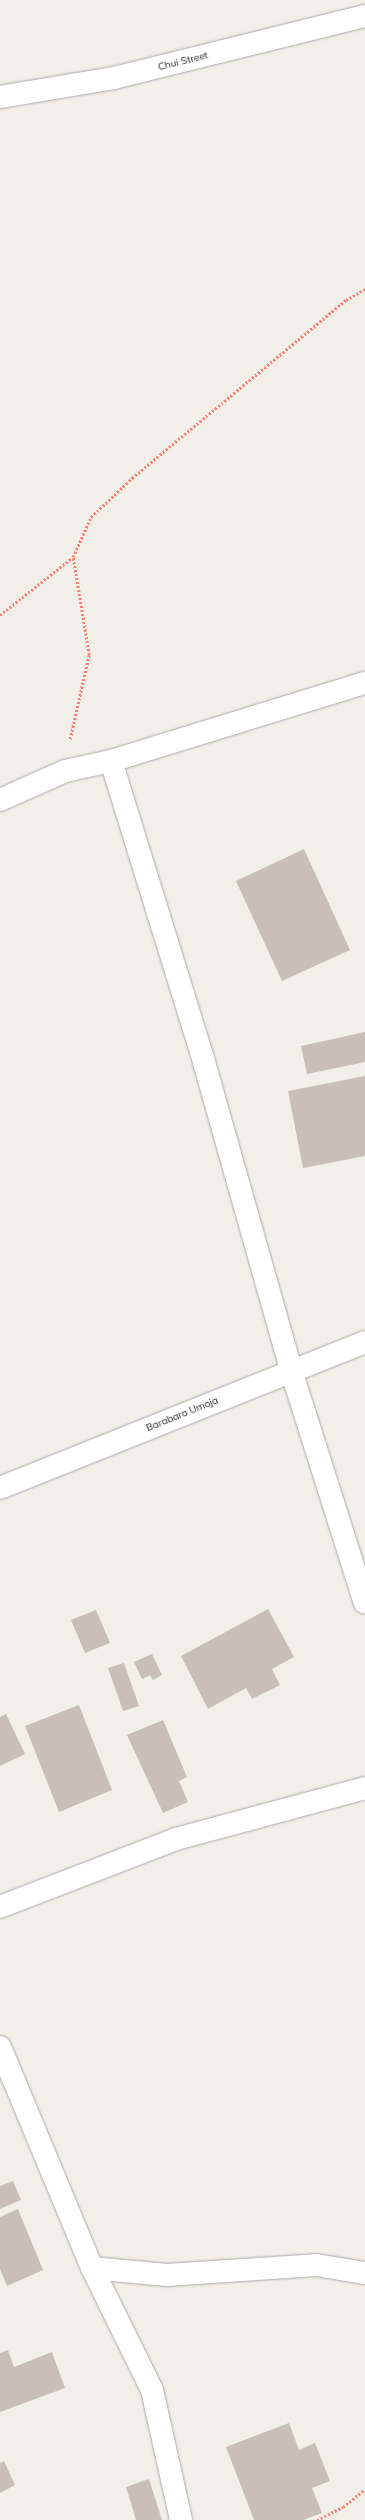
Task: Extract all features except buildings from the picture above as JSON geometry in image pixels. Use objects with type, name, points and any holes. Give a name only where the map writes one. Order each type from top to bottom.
[{"type":"street","name":"Chui Street","points":[[0,97],[114,78],[365,16]]},
{"type":"street","points":[[0,800],[65,771],[112,761],[365,683]]},
{"type":"street","points":[[112,761],[204,1062],[291,1370],[365,1604]]},
{"type":"street","name":"Barabara Umoja","points":[[0,1488],[291,1370],[365,1342]]},
{"type":"street","points":[[0,1907],[176,1839],[365,1788]]},
{"type":"street","points":[[0,2047],[92,2268],[152,2390],[181,2520]]},
{"type":"street","points":[[92,2268],[168,2275],[316,2265],[365,2273]]},
{"type":"path","points":[[0,615],[72,557],[91,517],[132,478],[346,300],[365,289]]},
{"type":"path","points":[[65,771],[89,655],[72,557]]},
{"type":"path","points":[[317,2520],[343,2507],[365,2489]]}]
